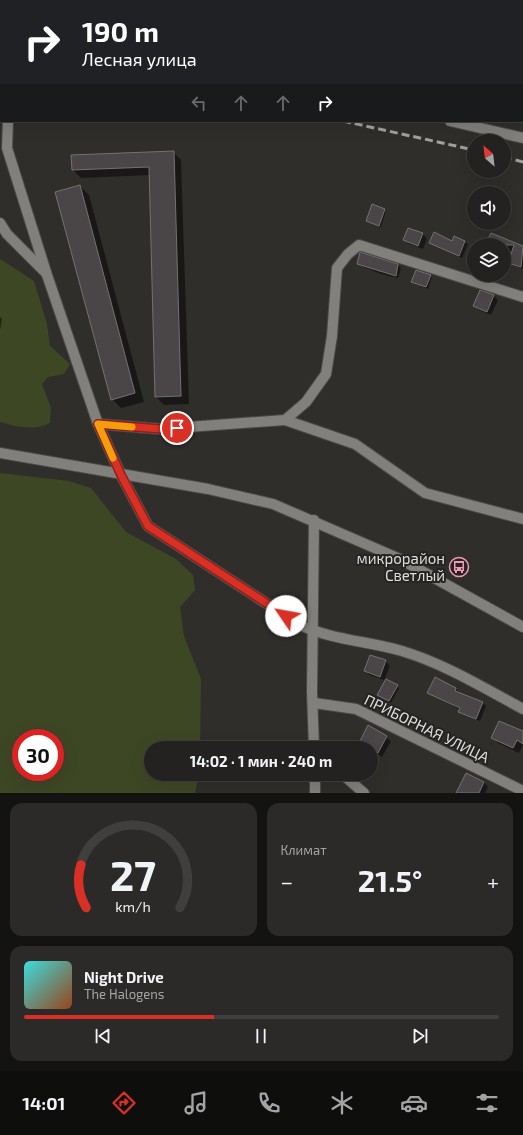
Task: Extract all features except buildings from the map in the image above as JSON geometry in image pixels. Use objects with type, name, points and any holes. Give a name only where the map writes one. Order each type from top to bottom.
[{"type":"street","points":[[8,122],[8,148],[47,274],[98,424],[121,475],[148,526],[298,624],[312,631],[400,650],[424,658],[451,670],[523,709]]},
{"type":"street","points":[[454,122],[523,138]]},
{"type":"street","points":[[0,223],[7,234],[47,274]]},
{"type":"street","points":[[284,420],[306,402],[326,374],[332,336],[337,268],[348,254],[359,245],[523,297]]},
{"type":"street","points":[[98,424],[161,429],[284,420],[355,444],[425,493],[523,519]]},
{"type":"street","points":[[0,453],[208,489],[273,504],[314,520],[400,559],[523,627]]},
{"type":"street","points":[[314,520],[312,631],[315,741]]},
{"type":"street","name":"ПРИБОРНАЯ УЛИЦА","points":[[314,703],[356,708],[523,791]]},
{"type":"street","points":[[315,781],[315,793]]},
{"type":"street","points":[[350,781],[364,793]]},
{"type":"green space","points":[[0,259],[34,281],[47,324],[50,346],[70,364],[64,374],[48,377],[42,384],[51,408],[50,423],[38,427],[32,428],[0,422]]},
{"type":"green space","points":[[0,473],[69,481],[91,488],[126,532],[176,559],[193,575],[195,590],[180,607],[184,636],[201,679],[200,741],[144,741],[144,781],[198,781],[195,793],[0,793]]},
{"type":"railway","points":[[348,122],[467,148]]},
{"type":"railway","points":[[511,159],[523,162]]},
{"type":"slow traffic","points":[[113,458],[98,424],[132,427]]},
{"type":"place","name":"микрорайон Светлый","points":[[459,567]]},
{"type":"route","points":[[177,428],[161,429],[98,424],[121,475],[148,526],[286,616]]}]
